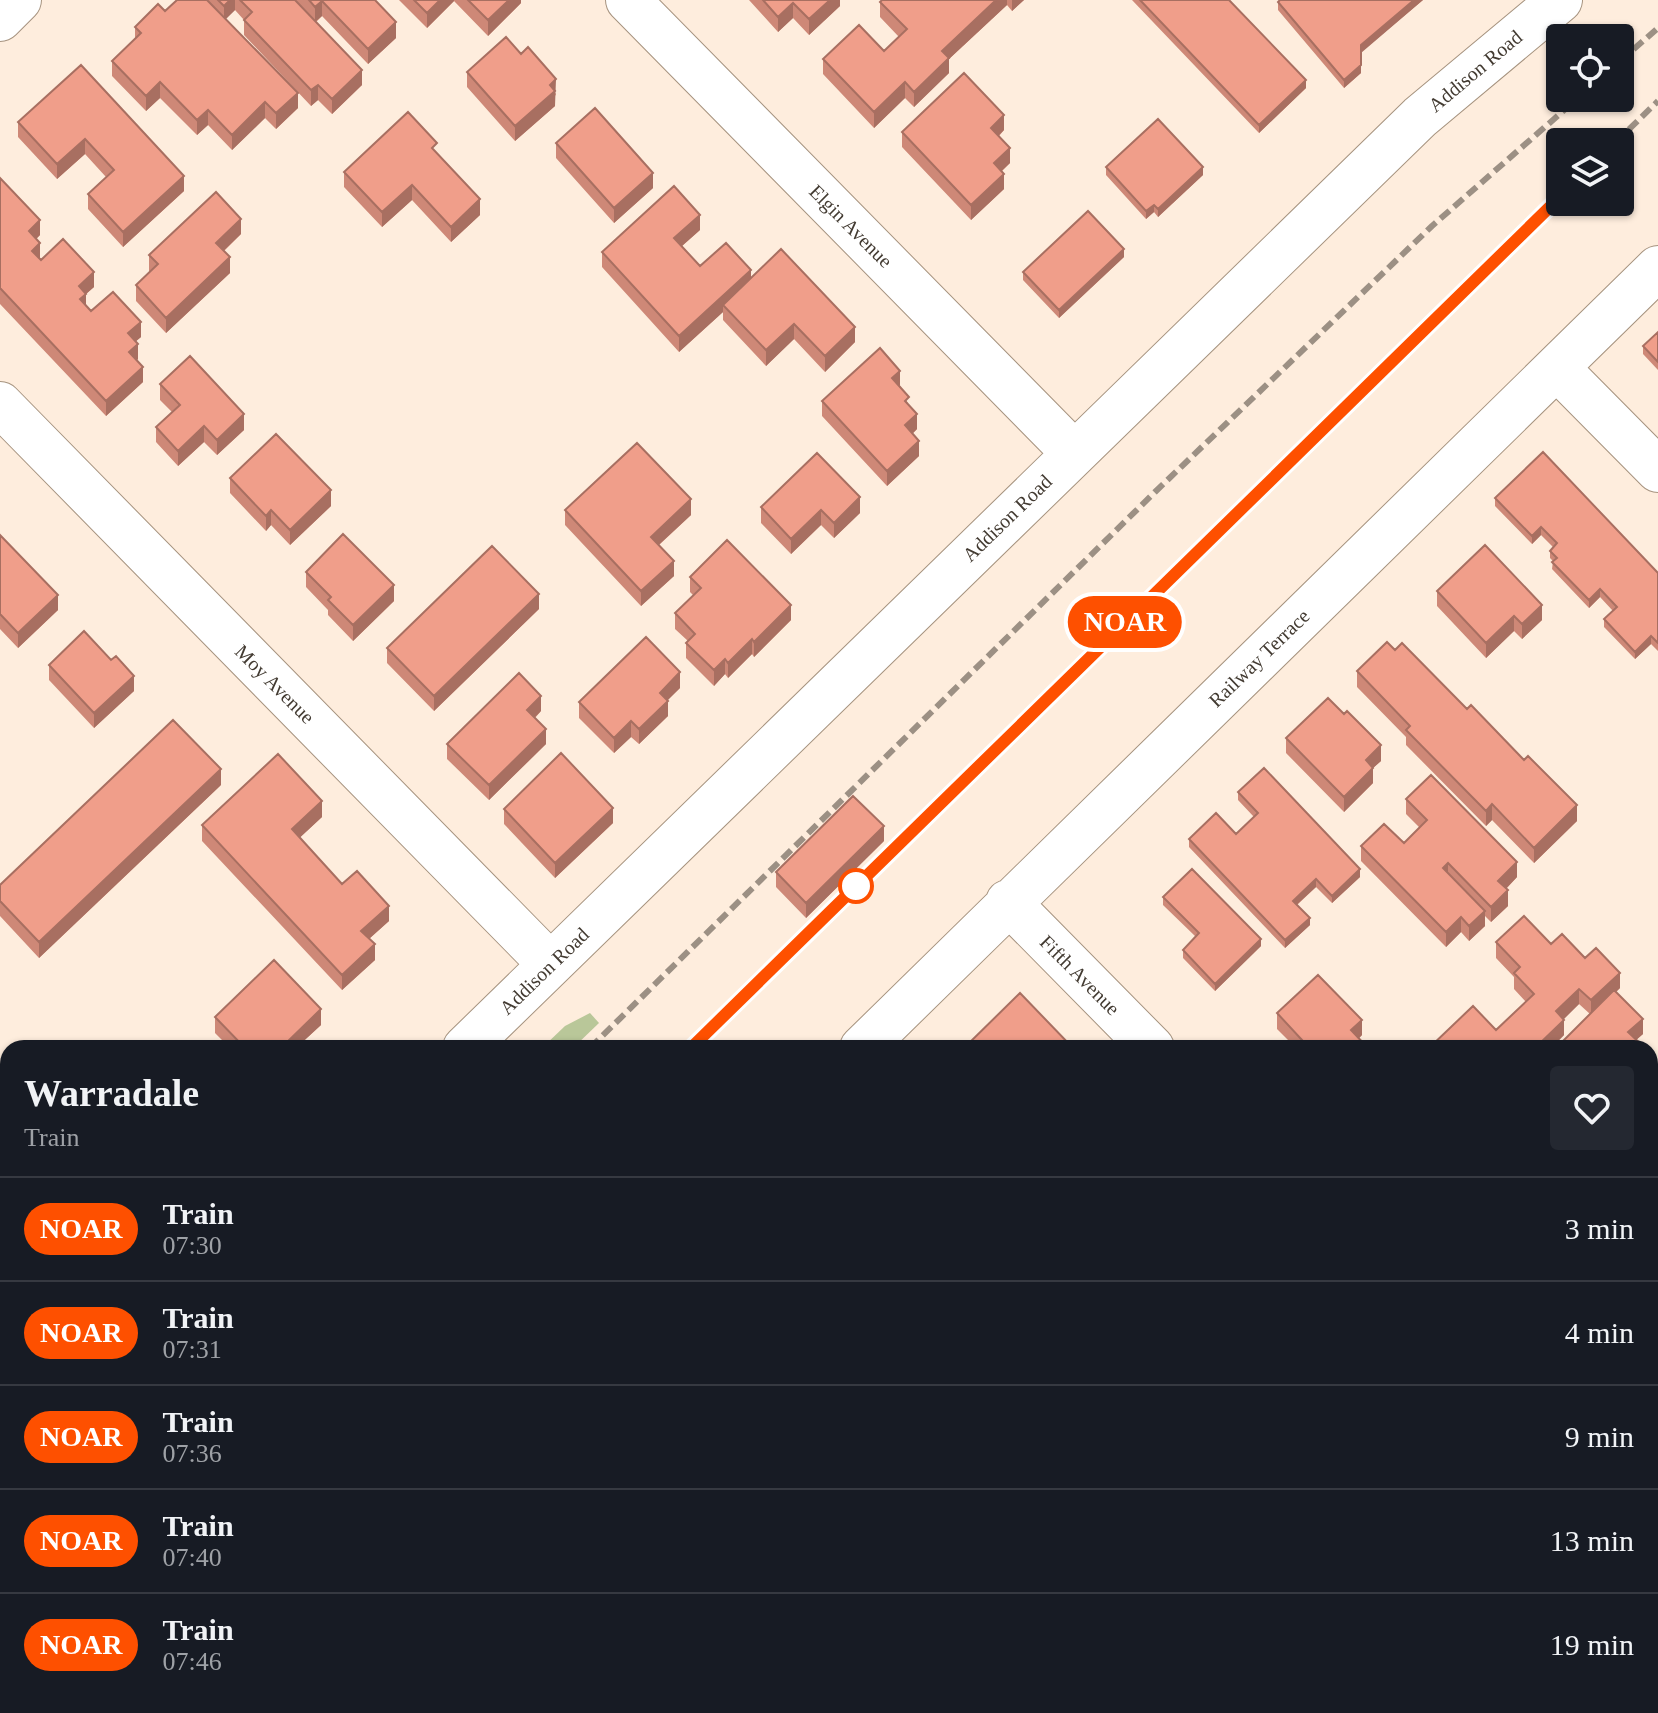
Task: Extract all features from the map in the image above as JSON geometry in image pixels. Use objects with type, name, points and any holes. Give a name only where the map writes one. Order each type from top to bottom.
[{"type":"street","points":[[0,19],[19,0]]},
{"type":"street","name":"Elgin Avenue","points":[[628,0],[1073,452]]},
{"type":"street","name":"Addison Road","points":[[473,1040],[1420,117],[1560,0]]},
{"type":"street","name":"Railway Terrace","points":[[870,1040],[1658,268]]},
{"type":"street","points":[[1557,368],[1658,470]]},
{"type":"street","name":"Moy Avenue","points":[[0,404],[550,964]]},
{"type":"street","name":"Fifth Avenue","points":[[1008,902],[1144,1040]]},
{"type":"green space","points":[[590,1013],[599,1023],[581,1040],[550,1040],[565,1026]]},
{"type":"building","points":[[177,0],[207,0],[298,93],[276,113],[265,102],[232,135],[208,110],[197,120],[160,82],[146,96],[112,61],[141,33],[135,27],[158,4],[165,11]]},
{"type":"building","points":[[240,0],[295,0],[362,70],[332,99],[318,85],[311,90],[244,20],[252,12]]},
{"type":"building","points":[[309,0],[375,0],[396,22],[368,49],[322,1],[315,7]]},
{"type":"building","points":[[414,0],[440,0],[427,13]]},
{"type":"building","points":[[468,0],[509,0],[488,20]]},
{"type":"building","points":[[763,0],[830,0],[809,19],[793,3],[778,17]]},
{"type":"building","points":[[996,0],[942,51],[949,58],[914,92],[905,82],[874,112],[823,59],[859,25],[884,51],[907,29],[880,2]]},
{"type":"building","points":[[1140,0],[1229,0],[1306,80],[1259,125]]},
{"type":"building","points":[[1414,0],[1361,45],[1361,65],[1344,80],[1278,2]]},
{"type":"building","points":[[506,37],[521,54],[528,47],[556,79],[550,85],[555,91],[515,126],[467,72]]},
{"type":"building","points":[[81,65],[184,176],[123,232],[88,194],[114,170],[85,139],[57,164],[18,122]]},
{"type":"building","points":[[964,73],[1004,115],[991,128],[1010,148],[994,163],[1004,174],[971,205],[902,132]]},
{"type":"building","points":[[595,108],[653,173],[614,208],[556,143]]},
{"type":"building","points":[[408,112],[437,143],[432,148],[480,199],[451,227],[412,185],[382,212],[344,172]]},
{"type":"building","points":[[1158,119],[1203,167],[1158,209],[1154,205],[1146,211],[1106,167]]},
{"type":"building","points":[[0,178],[40,220],[29,231],[40,243],[32,251],[41,260],[63,239],[94,272],[79,286],[86,294],[80,299],[91,311],[113,292],[141,322],[128,333],[138,344],[129,352],[143,367],[106,401],[0,288]]},
{"type":"building","points":[[674,186],[700,215],[674,238],[700,266],[726,243],[751,270],[679,336],[602,252]]},
{"type":"building","points":[[216,192],[241,219],[216,243],[230,257],[166,318],[136,285],[158,264],[149,255]]},
{"type":"building","points":[[1088,211],[1124,249],[1059,310],[1023,272]]},
{"type":"building","points":[[781,249],[855,327],[825,356],[794,324],[766,350],[723,305]]},
{"type":"building","points":[[1658,332],[1658,362],[1643,346]]},
{"type":"building","points":[[880,348],[900,371],[892,378],[909,397],[905,401],[917,414],[905,425],[919,441],[887,471],[822,401]]},
{"type":"building","points":[[190,356],[244,414],[217,440],[204,426],[178,451],[156,427],[180,405],[160,384]]},
{"type":"building","points":[[276,434],[331,490],[290,530],[271,510],[266,516],[230,478]]},
{"type":"building","points":[[637,443],[691,499],[651,537],[674,561],[641,591],[565,510]]},
{"type":"building","points":[[1543,452],[1658,573],[1658,643],[1651,636],[1635,652],[1604,619],[1617,607],[1600,589],[1589,600],[1552,562],[1557,558],[1550,551],[1557,543],[1541,527],[1532,536],[1495,498]]},
{"type":"building","points":[[817,453],[860,497],[834,523],[821,510],[791,539],[761,507]]},
{"type":"building","points":[[343,534],[394,585],[353,625],[306,572]]},
{"type":"building","points":[[0,535],[58,595],[18,633],[0,614]]},
{"type":"building","points":[[727,540],[791,605],[754,642],[752,639],[728,663],[725,659],[714,670],[686,643],[695,634],[675,613],[701,588],[690,577]]},
{"type":"building","points":[[1485,545],[1542,605],[1522,624],[1514,616],[1486,643],[1437,591]]},
{"type":"building","points":[[492,546],[539,594],[434,696],[387,648]]},
{"type":"building","points":[[84,631],[111,660],[116,656],[134,676],[94,713],[49,665]]},
{"type":"building","points":[[646,637],[680,672],[660,693],[668,701],[639,729],[631,721],[614,738],[579,702]]},
{"type":"building","points":[[1387,642],[1395,650],[1402,643],[1467,709],[1471,705],[1524,760],[1528,756],[1577,805],[1534,848],[1492,804],[1486,811],[1406,730],[1410,726],[1357,671]]},
{"type":"building","points":[[519,673],[541,696],[527,710],[546,729],[489,785],[447,744]]},
{"type":"building","points":[[1328,698],[1344,714],[1347,711],[1381,745],[1366,760],[1373,768],[1344,797],[1286,738]]},
{"type":"building","points":[[173,720],[221,769],[39,942],[0,901],[0,885]]},
{"type":"building","points":[[561,753],[613,808],[555,863],[504,809]]},
{"type":"building","points":[[278,754],[322,801],[292,829],[342,884],[357,871],[389,906],[361,931],[375,944],[342,975],[202,825]]},
{"type":"building","points":[[1264,768],[1360,869],[1332,896],[1316,879],[1293,901],[1310,918],[1285,940],[1189,839],[1216,813],[1236,834],[1258,813],[1238,792]]},
{"type":"building","points":[[1431,775],[1517,862],[1498,881],[1508,890],[1491,907],[1448,863],[1443,868],[1485,911],[1469,926],[1461,917],[1446,932],[1361,846],[1384,824],[1404,843],[1427,820],[1406,799]]},
{"type":"building","points":[[853,796],[884,826],[806,903],[776,872]]},
{"type":"building","points":[[1192,869],[1261,939],[1215,984],[1183,950],[1199,933],[1163,897]]},
{"type":"building","points":[[1524,916],[1551,944],[1562,934],[1585,958],[1596,948],[1620,973],[1591,1000],[1579,989],[1556,1011],[1564,1020],[1543,1040],[1437,1040],[1473,1006],[1496,1030],[1534,994],[1514,973],[1520,967],[1496,942]]},
{"type":"building","points":[[274,960],[321,1009],[289,1040],[237,1040],[215,1017]]},
{"type":"building","points":[[1318,975],[1362,1020],[1351,1030],[1360,1040],[1302,1040],[1277,1013]]},
{"type":"building","points":[[1614,990],[1643,1019],[1628,1032],[1636,1040],[1564,1040]]},
{"type":"building","points":[[1020,993],[1065,1040],[972,1040]]},
{"type":"railway","points":[[1634,49],[1658,28]]},
{"type":"railway","points":[[1630,128],[1658,101]]},
{"type":"railway","points":[[598,1040],[1155,492],[1432,226],[1562,112]]},
{"type":"railway","points":[[699,1040],[1546,211]]},
{"type":"train","name":"NOAR","points":[[699,1040],[1546,211]]}]
